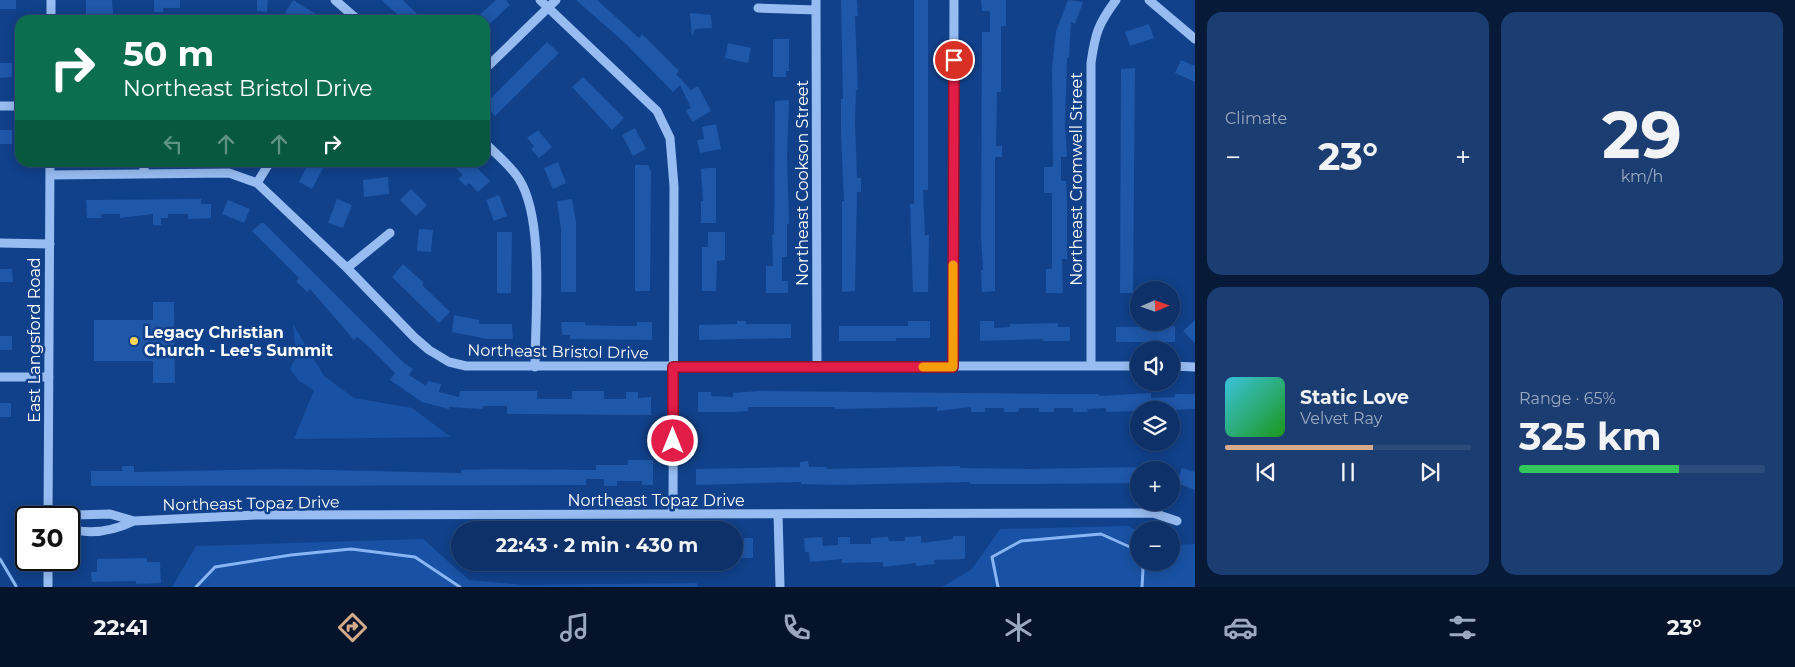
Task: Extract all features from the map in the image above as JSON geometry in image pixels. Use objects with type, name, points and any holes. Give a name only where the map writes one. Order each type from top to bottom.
[{"type":"street","points":[[51,0],[51,15]]},
{"type":"street","points":[[335,0],[352,15]]},
{"type":"street","points":[[540,0],[656,111],[670,138],[674,186],[673,514]]},
{"type":"street","points":[[490,64],[556,0]]},
{"type":"street","name":"Northeast Cookson Street","points":[[816,0],[817,366]]},
{"type":"street","points":[[953,367],[954,0]]},
{"type":"street","name":"Northeast Cromwell Street","points":[[1091,365],[1092,63],[1094,36],[1105,15],[1116,0]]},
{"type":"street","points":[[1150,0],[1167,17],[1195,39]]},
{"type":"street","points":[[758,8],[816,10]]},
{"type":"street","points":[[0,106],[15,106]]},
{"type":"street","points":[[490,147],[519,178],[531,207],[536,240],[535,367]]},
{"type":"street","name":"East Langsford Road","points":[[48,506],[50,167]]},
{"type":"street","points":[[144,167],[144,173]]},
{"type":"street","points":[[257,182],[267,167]]},
{"type":"street","name":"Northeast Bristol Drive","points":[[50,175],[229,173],[257,182],[347,268],[414,337],[429,350],[449,362],[466,366],[1130,366]]},
{"type":"street","points":[[347,268],[390,233]]},
{"type":"street","points":[[0,243],[50,244]]},
{"type":"street","points":[[1180,366],[1195,367]]},
{"type":"street","points":[[0,377],[49,377]]},
{"type":"street","name":"Northeast Topaz Drive","points":[[80,515],[110,514],[134,521],[256,515],[1153,513],[1177,521]]},
{"type":"street","points":[[778,514],[780,586]]},
{"type":"street","name":"Northeast Topaz Drive","points":[[80,531],[113,531],[134,521]]},
{"type":"street","points":[[48,571],[48,587]]},
{"type":"shaded area","points":[[293,324],[324,376],[354,398],[412,408],[451,437],[294,439],[314,390],[299,381],[290,369],[296,357]]},
{"type":"shaded area","points":[[1129,526],[1130,571],[1180,571],[1180,545],[1195,544],[1195,587],[942,587],[972,569],[1000,529]]},
{"type":"shaded area","points":[[423,539],[451,564],[451,571],[459,571],[469,580],[523,585],[697,583],[698,587],[172,587],[196,546]]},
{"type":"building","points":[[0,0],[16,0],[16,9],[0,9]]},
{"type":"building","points":[[86,0],[112,0],[113,14],[86,15]]},
{"type":"building","points":[[154,0],[180,0],[180,8],[163,8],[163,12],[154,12]]},
{"type":"building","points":[[257,0],[268,0],[267,12],[257,11]]},
{"type":"building","points":[[293,0],[318,15],[288,15],[285,13]]},
{"type":"building","points":[[381,0],[403,0],[418,15],[398,15]]},
{"type":"building","points":[[496,0],[506,0],[510,5],[490,23],[490,15],[480,15]]},
{"type":"building","points":[[576,0],[597,0],[639,38],[642,34],[679,71],[676,74],[691,90],[698,86],[711,111],[692,122],[686,110],[691,108],[680,85],[673,92],[624,42]]},
{"type":"building","points":[[841,0],[857,0],[858,16],[855,16],[858,90],[856,90],[855,122],[857,178],[861,178],[861,192],[857,192],[855,291],[842,292],[842,201],[844,201],[841,134],[841,99],[843,99]]},
{"type":"building","points":[[914,0],[928,0],[928,190],[923,190],[925,235],[929,235],[928,292],[913,292],[910,204],[914,204]]},
{"type":"building","points":[[981,0],[1006,0],[1006,26],[1001,26],[1001,92],[997,92],[996,146],[1002,146],[1002,157],[995,157],[995,291],[982,292],[982,32],[990,32],[990,11],[982,11]]},
{"type":"building","points":[[1068,0],[1083,2],[1075,24],[1071,22],[1069,58],[1067,58],[1065,125],[1067,157],[1061,157],[1061,181],[1066,181],[1067,259],[1062,259],[1063,293],[1046,293],[1046,269],[1052,269],[1052,193],[1044,193],[1044,167],[1053,167],[1052,68],[1056,31]]},
{"type":"building","points":[[690,13],[711,15],[712,28],[695,29],[692,37]]},
{"type":"building","points":[[1149,24],[1154,38],[1130,46],[1125,32]]},
{"type":"building","points":[[773,39],[789,39],[789,71],[786,71],[786,77],[773,77]]},
{"type":"building","points":[[547,42],[559,53],[495,116],[490,110],[490,99]]},
{"type":"building","points":[[728,43],[751,48],[748,63],[725,58]]},
{"type":"building","points":[[1181,60],[1195,66],[1195,82],[1175,73]]},
{"type":"building","points":[[0,63],[12,63],[12,77],[0,78]]},
{"type":"building","points":[[1135,68],[1133,281],[1130,281],[1130,293],[1120,293],[1121,69]]},
{"type":"building","points":[[583,77],[624,118],[612,130],[572,87]]},
{"type":"building","points":[[789,100],[787,156],[789,224],[787,224],[787,257],[782,257],[782,281],[788,281],[788,293],[766,293],[766,266],[773,266],[775,101]]},
{"type":"building","points":[[716,124],[721,149],[700,153],[697,140],[704,139],[702,127]]},
{"type":"building","points":[[635,128],[646,149],[633,156],[622,135]]},
{"type":"building","points":[[0,130],[12,130],[12,144],[0,144]]},
{"type":"building","points":[[538,130],[552,147],[539,158],[531,149],[534,146],[527,138]]},
{"type":"building","points":[[558,162],[566,183],[553,189],[544,168]]},
{"type":"building","points":[[635,165],[648,165],[651,171],[650,291],[635,291]]},
{"type":"building","points":[[306,167],[323,168],[312,189],[299,182]]},
{"type":"building","points":[[455,167],[476,167],[490,181],[478,192],[469,183],[466,186],[458,179],[463,175]]},
{"type":"building","points":[[716,168],[716,223],[701,223],[701,201],[703,201],[701,169]]},
{"type":"building","points":[[388,177],[389,194],[364,197],[363,180]]},
{"type":"building","points":[[411,189],[427,205],[416,216],[400,200]]},
{"type":"building","points":[[499,195],[507,216],[494,221],[486,200]]},
{"type":"building","points":[[201,199],[201,204],[211,204],[211,218],[188,219],[188,214],[168,214],[168,218],[161,218],[161,225],[153,225],[153,214],[120,218],[120,214],[101,214],[102,218],[87,218],[86,200]]},
{"type":"building","points":[[337,199],[352,205],[343,228],[328,223]]},
{"type":"building","points":[[572,199],[576,222],[576,292],[561,292],[561,229],[557,201]]},
{"type":"building","points":[[228,200],[250,209],[244,223],[222,214]]},
{"type":"building","points":[[261,223],[264,223],[404,363],[413,369],[409,375],[426,386],[428,381],[441,384],[439,392],[459,397],[460,391],[537,391],[537,399],[572,399],[572,391],[604,391],[604,399],[626,399],[626,392],[638,392],[638,398],[651,397],[651,415],[507,414],[507,406],[483,406],[482,409],[449,407],[449,409],[422,402],[390,380],[395,373],[366,344],[357,337],[354,340],[310,289],[307,292],[296,281],[299,278],[252,231]]},
{"type":"building","points":[[419,229],[433,230],[431,252],[417,251]]},
{"type":"building","points":[[497,232],[512,232],[511,293],[497,293]]},
{"type":"building","points":[[708,232],[725,232],[725,260],[717,261],[716,291],[702,291],[702,247],[708,247]]},
{"type":"building","points":[[403,264],[424,283],[422,285],[450,312],[439,323],[392,277]]},
{"type":"building","points":[[0,269],[12,269],[13,282],[0,282]]},
{"type":"building","name":"Legacy Christian Church - Lee's Summit","points":[[153,302],[174,302],[175,383],[153,383],[153,361],[94,361],[94,320],[153,320]]},
{"type":"building","points":[[454,315],[479,320],[479,324],[512,324],[513,339],[487,339],[452,332]]},
{"type":"building","points":[[1195,320],[1195,343],[1183,331]]},
{"type":"building","points":[[737,321],[746,321],[746,324],[791,324],[791,338],[699,340],[699,325],[737,324]]},
{"type":"building","points":[[908,321],[930,321],[930,338],[896,338],[896,341],[839,341],[839,326],[908,326]]},
{"type":"building","points":[[980,321],[994,321],[994,328],[1010,327],[1010,324],[1058,323],[1058,327],[1070,327],[1070,341],[1043,341],[1043,339],[980,341]]},
{"type":"building","points":[[561,322],[585,322],[585,325],[637,326],[637,322],[652,322],[652,340],[570,339],[570,335],[562,335]]},
{"type":"building","points":[[1116,327],[1130,327],[1130,331],[1175,331],[1175,341],[1116,342]]},
{"type":"building","points":[[0,336],[12,336],[12,350],[0,350]]},
{"type":"building","points":[[759,391],[1099,394],[1099,396],[1151,393],[1151,398],[1175,397],[1175,394],[1195,394],[1195,409],[1180,410],[1180,401],[1130,401],[1130,411],[1106,412],[1106,408],[1087,409],[1088,412],[1073,412],[1073,408],[1054,408],[1054,412],[1039,412],[1039,408],[1019,408],[1018,412],[1004,412],[1004,408],[985,408],[985,412],[971,412],[971,407],[937,411],[937,407],[835,409],[835,407],[748,407],[748,411],[698,412],[698,392],[711,392],[711,396],[733,397],[733,393]]},
{"type":"building","points":[[0,403],[11,403],[11,417],[0,417]]},
{"type":"building","points":[[628,460],[653,460],[653,485],[642,485],[642,481],[617,481],[617,486],[604,486],[604,479],[586,479],[586,485],[91,486],[91,471],[122,471],[122,466],[134,466],[134,472],[284,469],[461,473],[461,470],[494,469],[596,470],[596,465],[628,465]]},
{"type":"building","points":[[808,461],[809,467],[827,467],[827,469],[960,466],[960,468],[1029,469],[1130,467],[1130,483],[970,484],[970,482],[834,485],[801,484],[801,482],[696,485],[696,469],[800,467],[800,462]]},
{"type":"building","points":[[1182,468],[1195,472],[1195,490],[1180,484]]},
{"type":"building","points":[[921,536],[921,543],[953,539],[953,536],[965,536],[965,559],[934,560],[935,564],[916,566],[916,563],[883,567],[883,562],[842,563],[842,559],[810,562],[809,552],[805,552],[804,538],[822,537],[823,546],[838,545],[838,537],[850,537],[850,544],[871,544],[871,538],[888,537],[889,541],[905,541],[905,537]]},
{"type":"building","points":[[744,538],[753,538],[753,558],[743,558]]},
{"type":"building","points":[[147,558],[147,562],[160,562],[161,583],[136,584],[136,581],[92,582],[91,572],[97,572],[97,559]]},
{"type":"waterway","points":[[998,587],[992,557],[1021,541],[1101,534],[1130,547]]},
{"type":"waterway","points":[[196,587],[215,567],[291,555],[351,549],[415,557],[460,587]]},
{"type":"waterway","points":[[0,559],[16,586]]},
{"type":"waterway","points":[[1142,587],[1143,571]]},
{"type":"slow traffic","points":[[923,367],[953,367],[953,265]]},
{"type":"place","name":"Legacy Christian Church - Lee's Summit","points":[[134,341]]},
{"type":"route","points":[[673,441],[673,367],[953,367],[954,60]]}]
